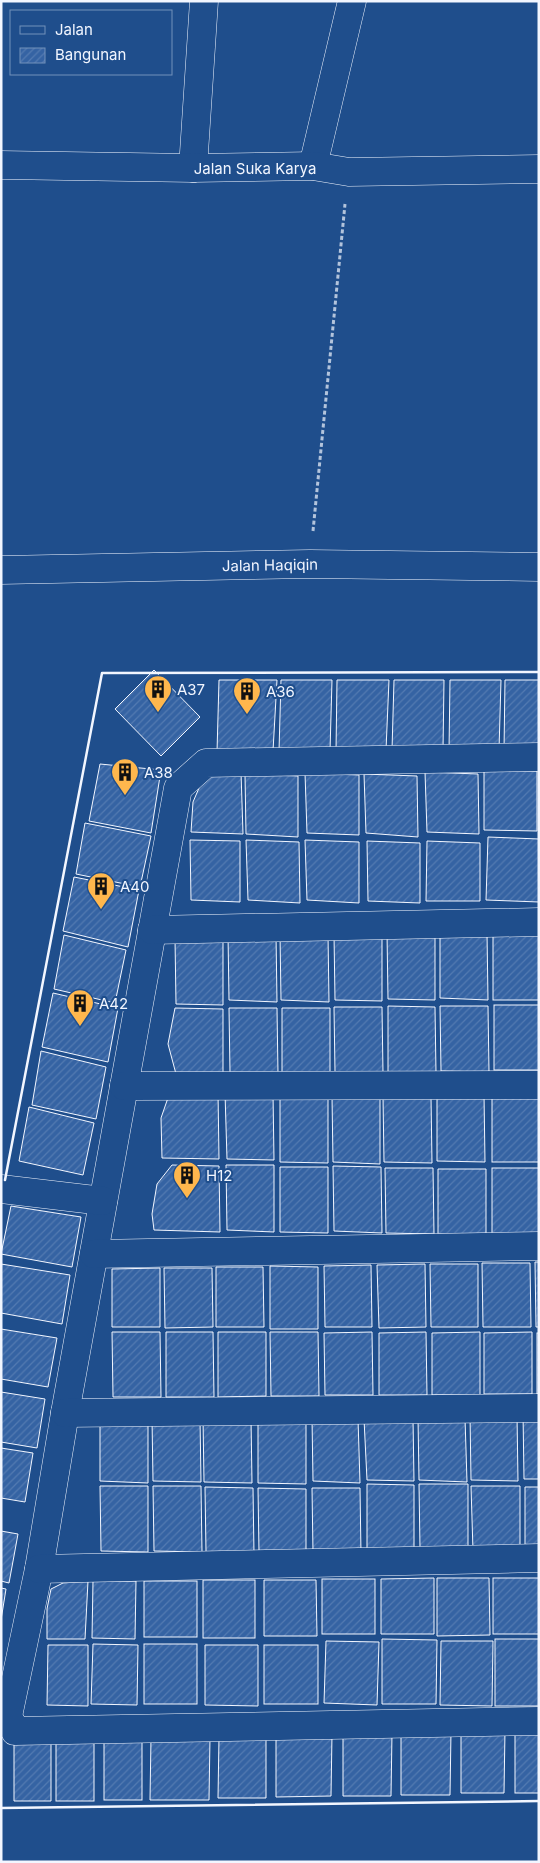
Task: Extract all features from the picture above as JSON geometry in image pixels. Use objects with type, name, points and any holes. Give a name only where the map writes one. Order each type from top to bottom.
[{"type":"street","points":[[192,168],[204,1]]},
{"type":"street","points":[[313,166],[352,1]]},
{"type":"street","name":"Jalan Suka Karya","points":[[1,165],[192,168],[313,166],[349,172],[539,169]]},
{"type":"street","name":"Jalan Haqiqin","points":[[1,570],[310,564],[539,567]]},
{"type":"street","points":[[539,757],[206,763],[178,788],[65,1414],[39,1570],[8,1716],[15,1731],[539,1721]]},
{"type":"street","points":[[152,930],[539,922]]},
{"type":"street","points":[[124,1086],[539,1086]]},
{"type":"street","points":[[1,1189],[103,1202]]},
{"type":"street","points":[[94,1254],[539,1246]]},
{"type":"street","points":[[65,1414],[539,1408]]},
{"type":"street","points":[[39,1570],[539,1558]]},
{"type":"path","points":[[310,564],[349,172]]},
{"type":"building","name":"A37","points":[[154,670],[200,717],[161,756],[115,709]]},
{"type":"building","name":"A36","points":[[219,680],[277,680],[273,751],[217,752]]},
{"type":"building","points":[[281,680],[332,680],[330,751],[279,751]]},
{"type":"building","points":[[337,680],[389,680],[386,750],[336,751]]},
{"type":"building","points":[[394,680],[444,680],[443,750],[392,750]]},
{"type":"building","points":[[450,680],[501,680],[499,750],[449,750]]},
{"type":"building","points":[[505,680],[539,680],[539,750],[504,750]]},
{"type":"building","name":"A38","points":[[100,764],[161,770],[151,833],[89,821]]},
{"type":"building","points":[[484,770],[537,771],[537,831],[484,830]]},
{"type":"building","points":[[241,772],[243,834],[191,832],[193,802],[202,781],[217,773]]},
{"type":"building","points":[[425,772],[478,774],[479,834],[427,832]]},
{"type":"building","points":[[305,773],[359,775],[359,835],[307,833]]},
{"type":"building","points":[[245,774],[298,776],[298,837],[246,834]]},
{"type":"building","points":[[364,774],[417,776],[418,837],[366,833]]},
{"type":"building","points":[[85,823],[151,836],[140,887],[76,874]]},
{"type":"building","points":[[488,837],[539,839],[539,902],[486,900]]},
{"type":"building","points":[[190,840],[240,841],[240,902],[191,900]]},
{"type":"building","points":[[246,840],[299,842],[300,903],[248,900]]},
{"type":"building","points":[[305,840],[359,842],[359,903],[307,900]]},
{"type":"building","points":[[367,841],[420,843],[420,903],[368,901]]},
{"type":"building","points":[[427,841],[480,843],[480,901],[426,901]]},
{"type":"building","name":"A40","points":[[74,877],[139,890],[128,947],[63,931]]},
{"type":"building","points":[[387,933],[435,934],[435,1000],[388,999]]},
{"type":"building","points":[[440,933],[487,933],[488,1000],[440,998]]},
{"type":"building","points":[[493,934],[539,934],[539,1000],[493,1000]]},
{"type":"building","points":[[64,935],[126,950],[115,1003],[54,989]]},
{"type":"building","points":[[228,935],[276,935],[277,1002],[229,1000]]},
{"type":"building","points":[[280,935],[328,935],[329,1002],[281,1000]]},
{"type":"building","points":[[334,935],[382,935],[382,1001],[335,1000]]},
{"type":"building","points":[[175,939],[223,939],[223,1005],[176,1004]]},
{"type":"building","name":"A42","points":[[53,993],[118,1008],[108,1062],[42,1047]]},
{"type":"building","points":[[494,1005],[539,1005],[539,1070],[494,1070]]},
{"type":"building","points":[[388,1006],[435,1007],[436,1073],[388,1072]]},
{"type":"building","points":[[440,1006],[488,1006],[489,1072],[441,1071]]},
{"type":"building","points":[[334,1007],[382,1007],[383,1073],[335,1072]]},
{"type":"building","points":[[175,1008],[223,1009],[223,1075],[176,1074],[168,1044]]},
{"type":"building","points":[[229,1008],[277,1008],[278,1074],[230,1073]]},
{"type":"building","points":[[282,1008],[330,1008],[330,1074],[282,1073]]},
{"type":"building","points":[[41,1051],[106,1067],[96,1119],[32,1105]]},
{"type":"building","points":[[170,1092],[218,1092],[219,1159],[162,1158],[161,1118]]},
{"type":"building","points":[[225,1093],[273,1094],[274,1160],[227,1159]]},
{"type":"building","points":[[437,1095],[484,1095],[485,1162],[437,1161]]},
{"type":"building","points":[[280,1097],[328,1097],[328,1163],[280,1162]]},
{"type":"building","points":[[332,1097],[380,1097],[380,1164],[333,1162]]},
{"type":"building","points":[[383,1097],[431,1097],[432,1163],[384,1162]]},
{"type":"building","points":[[492,1097],[539,1097],[539,1162],[492,1162]]},
{"type":"building","points":[[29,1107],[94,1123],[83,1175],[19,1161]]},
{"type":"building","name":"H12","points":[[172,1165],[219,1166],[220,1232],[154,1230],[152,1214],[157,1184]]},
{"type":"building","points":[[226,1165],[274,1165],[274,1232],[227,1230]]},
{"type":"building","points":[[333,1166],[381,1167],[382,1233],[334,1231]]},
{"type":"building","points":[[280,1167],[328,1167],[328,1233],[280,1232]]},
{"type":"building","points":[[385,1168],[433,1168],[434,1234],[386,1233]]},
{"type":"building","points":[[492,1168],[539,1168],[539,1234],[492,1234]]},
{"type":"building","points":[[438,1169],[486,1169],[486,1235],[438,1234]]},
{"type":"building","points":[[11,1206],[81,1217],[72,1267],[1,1254]]},
{"type":"building","points":[[535,1262],[539,1262],[539,1327],[536,1327]]},
{"type":"building","points":[[482,1263],[530,1263],[531,1327],[483,1327]]},
{"type":"building","points":[[1,1264],[70,1275],[62,1324],[1,1313]]},
{"type":"building","points":[[425,1264],[426,1327],[379,1328],[377,1265]]},
{"type":"building","points":[[430,1264],[478,1264],[478,1327],[431,1327]]},
{"type":"building","points":[[371,1265],[372,1327],[325,1327],[324,1266]]},
{"type":"building","points":[[270,1266],[318,1267],[318,1329],[270,1329]]},
{"type":"building","points":[[216,1267],[263,1267],[264,1327],[216,1327]]},
{"type":"building","points":[[160,1268],[160,1327],[112,1327],[112,1269]]},
{"type":"building","points":[[164,1268],[212,1268],[213,1327],[165,1328]]},
{"type":"building","points":[[1,1329],[57,1338],[48,1387],[1,1379]]},
{"type":"building","points":[[112,1332],[160,1332],[161,1397],[113,1397]]},
{"type":"building","points":[[166,1332],[213,1332],[214,1397],[166,1397]]},
{"type":"building","points":[[218,1332],[266,1332],[266,1396],[218,1397]]},
{"type":"building","points":[[270,1332],[318,1332],[319,1396],[271,1396]]},
{"type":"building","points":[[372,1332],[373,1395],[325,1395],[324,1333]]},
{"type":"building","points":[[426,1332],[427,1395],[379,1395],[379,1333]]},
{"type":"building","points":[[480,1332],[480,1395],[432,1395],[432,1333]]},
{"type":"building","points":[[532,1332],[532,1394],[484,1394],[484,1333]]},
{"type":"building","points":[[537,1333],[539,1333],[539,1394],[537,1394]]},
{"type":"building","points":[[1,1392],[45,1399],[37,1448],[1,1442]]},
{"type":"building","points":[[523,1413],[539,1413],[539,1479],[524,1479]]},
{"type":"building","points":[[470,1415],[517,1415],[518,1481],[471,1480]]},
{"type":"building","points":[[203,1418],[251,1419],[252,1483],[204,1482]]},
{"type":"building","points":[[258,1418],[306,1418],[306,1484],[258,1483]]},
{"type":"building","points":[[418,1418],[465,1418],[467,1482],[419,1480]]},
{"type":"building","points":[[152,1419],[200,1419],[201,1482],[153,1481]]},
{"type":"building","points":[[312,1419],[358,1419],[360,1483],[313,1481]]},
{"type":"building","points":[[364,1419],[413,1419],[414,1481],[367,1480]]},
{"type":"building","points":[[148,1421],[148,1483],[100,1481],[100,1423]]},
{"type":"building","points":[[1,1448],[33,1453],[25,1502],[1,1498]]},
{"type":"building","points":[[367,1484],[414,1485],[414,1551],[367,1550]]},
{"type":"building","points":[[419,1484],[468,1484],[468,1550],[420,1549]]},
{"type":"building","points":[[100,1486],[148,1486],[148,1552],[101,1551]]},
{"type":"building","points":[[153,1486],[201,1486],[202,1552],[154,1551]]},
{"type":"building","points":[[471,1486],[520,1486],[520,1552],[473,1551]]},
{"type":"building","points":[[205,1487],[253,1488],[254,1554],[206,1552]]},
{"type":"building","points":[[525,1487],[539,1487],[539,1549],[525,1550]]},
{"type":"building","points":[[258,1488],[306,1489],[306,1555],[259,1553]]},
{"type":"building","points":[[312,1488],[360,1488],[361,1554],[313,1553]]},
{"type":"building","points":[[1,1531],[18,1534],[9,1583],[1,1581]]},
{"type":"building","points":[[434,1578],[434,1634],[381,1634],[381,1579]]},
{"type":"building","points":[[437,1578],[489,1578],[490,1635],[437,1636]]},
{"type":"building","points":[[493,1578],[539,1578],[539,1634],[493,1634]]},
{"type":"building","points":[[322,1579],[375,1579],[375,1634],[322,1634]]},
{"type":"building","points":[[203,1580],[255,1580],[255,1638],[203,1638]]},
{"type":"building","points":[[264,1580],[316,1580],[317,1636],[264,1636]]},
{"type":"building","points":[[88,1581],[85,1639],[47,1639],[47,1609],[51,1589],[63,1583]]},
{"type":"building","points":[[93,1581],[136,1581],[135,1639],[92,1638]]},
{"type":"building","points":[[144,1581],[197,1581],[197,1637],[144,1637]]},
{"type":"building","points":[[1,1588],[6,1589],[1,1620]]},
{"type":"building","points":[[382,1639],[437,1640],[436,1704],[382,1704]]},
{"type":"building","points":[[495,1639],[539,1639],[539,1706],[495,1706]]},
{"type":"building","points":[[326,1641],[379,1642],[377,1705],[324,1703]]},
{"type":"building","points":[[441,1641],[493,1641],[492,1706],[440,1705]]},
{"type":"building","points":[[93,1644],[138,1645],[137,1705],[91,1704]]},
{"type":"building","points":[[144,1644],[197,1644],[197,1704],[144,1704]]},
{"type":"building","points":[[48,1645],[88,1645],[88,1706],[47,1705]]},
{"type":"building","points":[[205,1645],[258,1645],[258,1706],[205,1705]]},
{"type":"building","points":[[264,1645],[318,1645],[318,1704],[264,1704]]},
{"type":"building","points":[[505,1730],[504,1793],[461,1793],[461,1731]]},
{"type":"building","points":[[515,1730],[539,1730],[539,1793],[515,1793]]},
{"type":"building","points":[[451,1731],[450,1795],[401,1795],[401,1733]]},
{"type":"building","points":[[392,1733],[391,1796],[343,1796],[343,1734]]},
{"type":"building","points":[[332,1734],[331,1796],[276,1797],[276,1736]]},
{"type":"building","points":[[266,1736],[266,1798],[218,1798],[219,1737]]},
{"type":"building","points":[[210,1737],[209,1800],[150,1800],[151,1738]]},
{"type":"building","points":[[104,1739],[142,1739],[142,1800],[104,1800]]},
{"type":"building","points":[[51,1740],[51,1801],[14,1801],[14,1742]]},
{"type":"building","points":[[56,1740],[94,1740],[94,1801],[56,1801]]},
{"type":"wall","points":[[5,1180],[102,673],[539,672]]},
{"type":"wall","points":[[1,1808],[539,1801]]},
{"type":"place","name":"A37","points":[[158,713]]},
{"type":"place","name":"A36","points":[[247,715]]},
{"type":"place","name":"A38","points":[[125,796]]},
{"type":"place","name":"A40","points":[[101,910]]},
{"type":"place","name":"A42","points":[[80,1027]]},
{"type":"place","name":"H12","points":[[187,1199]]}]
